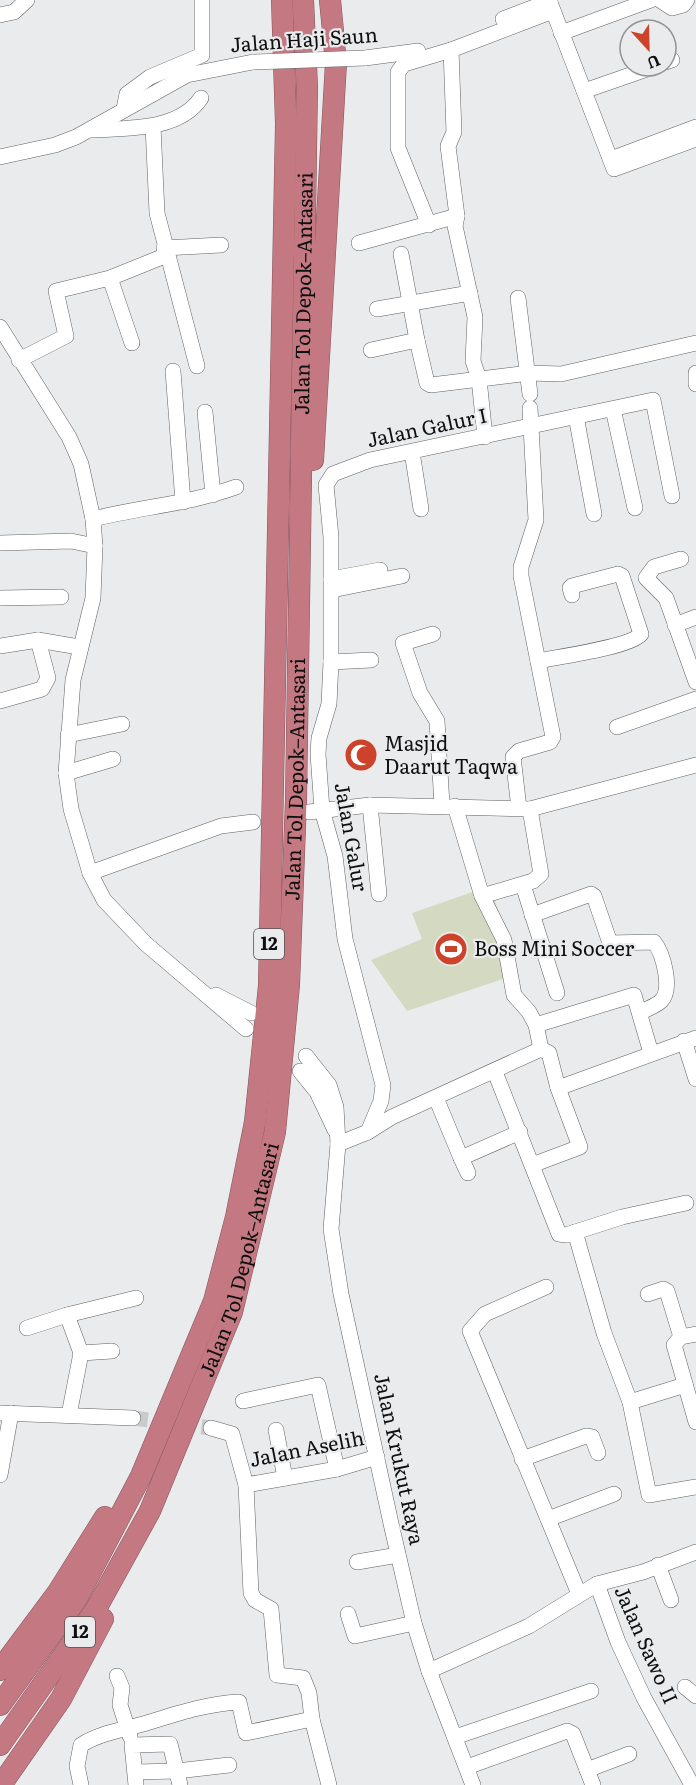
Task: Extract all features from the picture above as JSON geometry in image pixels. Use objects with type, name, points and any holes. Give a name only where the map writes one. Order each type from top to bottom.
[{"type":"highway","points":[[274,0],[285,41]]},
{"type":"highway","name":"Jalan Tol Depok–Antasari","points":[[0,1704],[76,1600],[141,1476],[214,1301],[236,1216],[255,1122],[268,986],[271,869],[286,124],[282,0]]},
{"type":"highway","name":"Jalan Tol Depok–Antasari","points":[[0,1745],[96,1609],[150,1511],[231,1312],[275,1132],[289,985],[296,800],[307,87],[303,0]]},
{"type":"highway","points":[[299,552],[314,451],[336,63],[330,0]]},
{"type":"highway","points":[[0,1670],[58,1592],[112,1507],[141,1476]]},
{"type":"highway","points":[[1,1785],[61,1699],[118,1590],[150,1511]]},
{"type":"street","points":[[0,15],[14,12],[27,0]]},
{"type":"street","points":[[124,109],[127,94],[150,77],[202,55],[202,0]]},
{"type":"street","points":[[561,33],[651,0]]},
{"type":"street","points":[[660,0],[672,8],[683,5],[687,0]]},
{"type":"street","points":[[429,225],[398,148],[398,72],[404,64],[450,50],[551,4],[613,164]]},
{"type":"street","name":"Jalan Haji Saun","points":[[0,157],[55,145],[87,131],[187,75],[253,62],[365,58],[405,54],[435,46],[551,4]]},
{"type":"street","points":[[450,50],[454,132],[448,146],[457,216],[455,226],[475,321],[473,361],[478,379],[485,437]]},
{"type":"street","points":[[584,91],[621,78]]},
{"type":"street","points":[[87,131],[153,126],[191,112],[201,98]]},
{"type":"street","points":[[153,126],[157,213],[197,366]]},
{"type":"street","points":[[613,164],[696,128]]},
{"type":"street","points":[[613,164],[696,139]]},
{"type":"street","points":[[359,243],[457,216]]},
{"type":"street","points":[[19,360],[66,336],[54,293],[110,278],[166,251],[221,245]]},
{"type":"street","points":[[401,254],[417,340],[429,385],[529,373],[561,374],[696,344]]},
{"type":"street","points":[[110,278],[132,343]]},
{"type":"street","points":[[378,309],[470,293]]},
{"type":"street","points":[[482,896],[523,885],[542,874],[513,757],[519,751],[550,742],[552,737],[521,576],[521,567],[536,520],[529,373],[518,298]]},
{"type":"street","points":[[0,327],[69,437],[81,464],[93,519],[95,546],[93,598],[79,647],[73,680],[66,773],[71,809],[90,873],[104,900],[146,945],[246,1029]]},
{"type":"street","points":[[371,350],[417,340]]},
{"type":"street","points":[[172,371],[183,502]]},
{"type":"street","points":[[696,373],[696,384]]},
{"type":"street","name":"Jalan Galur I","points":[[333,474],[370,460],[653,400],[672,496]]},
{"type":"street","points":[[613,409],[635,508]]},
{"type":"street","points":[[205,412],[213,495]]},
{"type":"street","points":[[576,416],[594,514]]},
{"type":"street","points":[[412,452],[421,509]]},
{"type":"street","name":"Jalan Galur","points":[[333,474],[326,485],[331,537],[329,704],[320,738],[315,811],[335,856],[345,939],[383,1085],[381,1101],[369,1132]]},
{"type":"street","points":[[93,519],[141,507],[183,502],[236,487]]},
{"type":"street","points":[[0,543],[71,542],[95,546]]},
{"type":"street","points":[[681,559],[654,567],[646,578],[666,598],[675,625],[693,661],[696,682]]},
{"type":"street","points":[[331,585],[380,570]]},
{"type":"street","points":[[538,661],[612,646],[638,639],[641,634],[622,576],[618,574],[572,586],[570,588],[572,595]]},
{"type":"street","points":[[331,585],[402,576]]},
{"type":"street","points":[[0,598],[61,597]]},
{"type":"street","points":[[675,625],[696,617]]},
{"type":"street","points":[[433,634],[403,643],[420,693],[437,721],[448,806],[482,896],[504,940],[514,995],[528,1009],[536,1025],[541,1050]]},
{"type":"street","points":[[0,646],[38,640],[79,647]]},
{"type":"street","points":[[0,701],[42,688],[48,678],[38,640]]},
{"type":"street","points":[[331,662],[371,660]]},
{"type":"street","points":[[617,727],[696,699]]},
{"type":"street","points":[[68,735],[122,724]]},
{"type":"street","points":[[66,773],[113,759]]},
{"type":"street","points":[[315,811],[370,805],[525,809],[696,765]]},
{"type":"street","points":[[370,805],[379,894]]},
{"type":"street","points":[[90,873],[221,826],[253,822]]},
{"type":"street","points":[[523,885],[557,993]]},
{"type":"street","points":[[532,915],[591,894],[594,896],[610,943],[654,942],[659,948],[666,990],[660,1001],[640,1013]]},
{"type":"street","points":[[197,986],[251,1013]]},
{"type":"street","points":[[536,1025],[632,994],[636,996],[651,1053]]},
{"type":"street","points":[[558,1088],[690,1040],[696,1079]]},
{"type":"street","points":[[337,1138],[369,1132],[392,1117],[541,1050],[549,1053],[558,1088],[580,1147],[532,1165]]},
{"type":"street","name":"Jalan Krukut Raya","points":[[306,1056],[329,1085],[336,1107],[337,1138],[331,1229],[342,1294],[398,1555],[414,1623],[429,1671],[473,1785]]},
{"type":"street","name":"Jalan Krukut Raya","points":[[300,1071],[317,1092],[337,1138]]},
{"type":"street","points":[[495,1072],[557,1231],[562,1235],[622,1217],[686,1203]]},
{"type":"street","points":[[436,1098],[468,1173]]},
{"type":"street","points":[[461,1158],[520,1132]]},
{"type":"street","points":[[575,1232],[604,1333],[630,1402],[649,1495],[696,1487]]},
{"type":"street","points":[[546,1287],[484,1314],[470,1331],[579,1594]]},
{"type":"street","points":[[648,1294],[663,1289],[667,1291],[688,1336],[674,1345],[696,1422]]},
{"type":"street","points":[[27,1328],[67,1314],[136,1298]]},
{"type":"street","points":[[67,1314],[81,1353],[71,1415]]},
{"type":"street","points":[[81,1353],[112,1351]]},
{"type":"street","points":[[243,1401],[318,1385],[337,1469]]},
{"type":"street","points":[[630,1402],[685,1385]]},
{"type":"street","points":[[1,1470],[5,1413],[112,1415],[133,1418]]},
{"type":"street","name":"Jalan Aselih","points":[[211,1428],[232,1434],[246,1485],[337,1469],[377,1457]]},
{"type":"street","points":[[276,1430],[285,1478]]},
{"type":"street","points":[[522,1459],[586,1436],[592,1437],[598,1453]]},
{"type":"street","points":[[246,1485],[251,1593],[255,1600],[271,1609],[278,1675],[303,1678],[309,1694],[312,1719],[329,1785]]},
{"type":"street","points":[[548,1520],[614,1494]]},
{"type":"street","points":[[429,1671],[529,1626],[597,1584],[643,1572],[696,1552]]},
{"type":"street","points":[[357,1562],[398,1555]]},
{"type":"street","points":[[658,1565],[671,1600]]},
{"type":"street","name":"Jalan Sawo II","points":[[597,1584],[618,1642],[644,1698],[692,1785]]},
{"type":"street","points":[[348,1614],[355,1636],[414,1623]]},
{"type":"street","points":[[117,1676],[122,1688],[120,1705],[129,1728],[136,1778],[179,1778],[229,1765]]},
{"type":"street","points":[[455,1737],[591,1691]]},
{"type":"street","points":[[81,1785],[77,1766],[81,1745],[93,1738],[211,1703],[241,1703],[246,1733],[312,1719]]},
{"type":"street","points":[[467,1767],[567,1731],[573,1734],[590,1778],[629,1754]]},
{"type":"street","points":[[132,1745],[170,1744],[179,1778]]},
{"type":"green space","name":"Boss Mini Soccer","points":[[490,886],[500,916],[509,977],[407,1011],[371,960],[422,939],[412,913]]},
{"type":"tunnel","points":[[133,1418],[211,1428]]},
{"type":"place","name":"Masjid Daarut Taqwa","points":[[361,755]]},
{"type":"place","name":"Boss Mini Soccer","points":[[451,949]]}]
